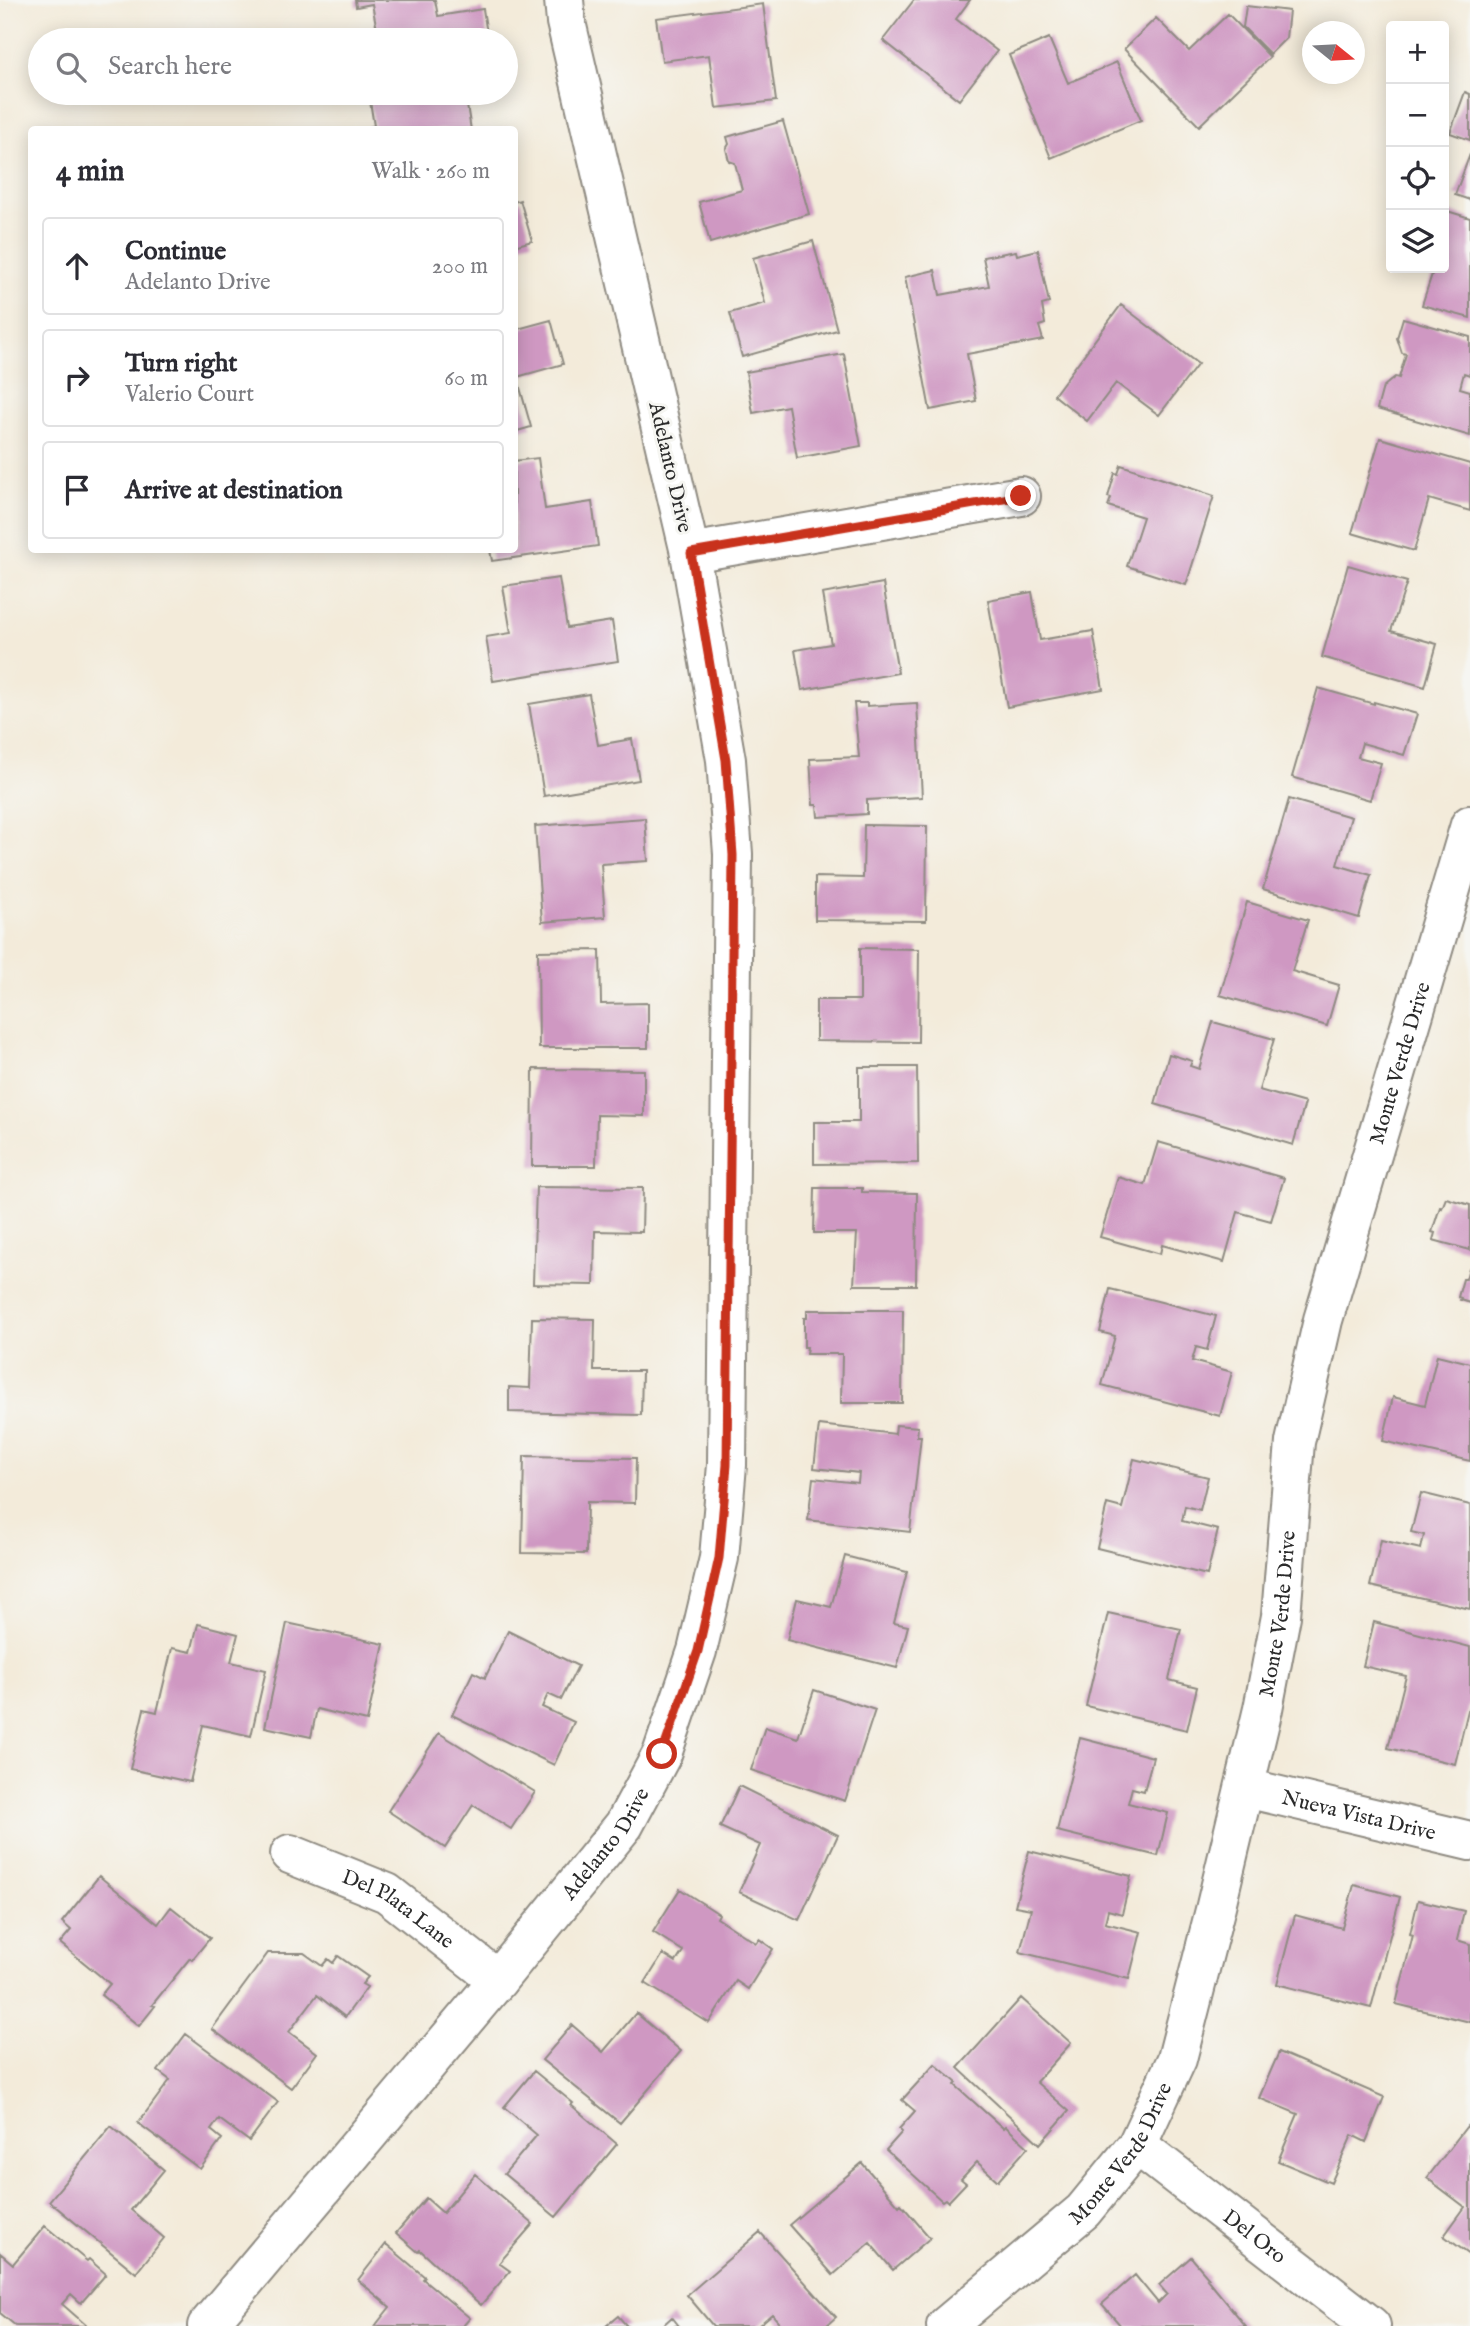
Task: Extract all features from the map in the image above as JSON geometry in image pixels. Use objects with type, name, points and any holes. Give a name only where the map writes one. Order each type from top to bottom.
[{"type":"street","name":"Adelanto Drive","points":[[206,2326],[498,1980],[624,1825],[662,1754],[698,1651],[719,1558],[727,1465],[733,855],[726,760],[691,553],[566,22],[564,0]]},
{"type":"street","points":[[691,553],[1021,496]]},
{"type":"street","name":"Monte Verde Drive","points":[[946,2326],[1083,2211],[1137,2144],[1177,2059],[1245,1788],[1281,1616],[1295,1442],[1323,1320],[1469,835]]},
{"type":"street","name":"Nueva Vista Drive","points":[[1245,1788],[1470,1841]]},
{"type":"street","name":"Del Plata Lane","points":[[290,1854],[387,1892],[498,1980]]},
{"type":"street","name":"Del Oro","points":[[1137,2144],[1371,2326]]},
{"type":"building","points":[[355,0],[435,0],[438,16],[483,9],[486,28],[377,28],[372,4],[356,7]]},
{"type":"building","points":[[914,0],[970,0],[956,19],[997,51],[959,100],[883,40]]},
{"type":"building","points":[[763,4],[776,101],[716,108],[709,55],[662,61],[656,18]]},
{"type":"building","points":[[1246,6],[1289,11],[1286,38],[1270,54],[1243,27]]},
{"type":"building","points":[[1228,14],[1270,57],[1199,126],[1124,49],[1156,18],[1189,51]]},
{"type":"building","points":[[1049,38],[1068,83],[1117,62],[1141,120],[1051,158],[1009,55]]},
{"type":"building","points":[[1465,92],[1470,94],[1470,140],[1450,133]]},
{"type":"building","points":[[371,105],[467,105],[470,126],[374,126]]},
{"type":"building","points":[[783,121],[809,214],[710,243],[699,202],[742,190],[735,163],[729,161],[727,137]]},
{"type":"building","points":[[1470,154],[1470,200],[1455,195]]},
{"type":"building","points":[[520,200],[532,241],[518,245]]},
{"type":"building","points":[[1449,212],[1470,218],[1470,318],[1422,305],[1432,273],[1449,273]]},
{"type":"building","points":[[813,241],[837,330],[742,357],[730,313],[765,303],[753,258]]},
{"type":"building","points":[[1038,250],[1049,303],[1042,305],[1045,324],[1039,326],[1043,340],[967,354],[976,401],[930,410],[905,277],[935,270],[940,295],[989,286],[983,257],[1016,251],[1017,255]]},
{"type":"building","points":[[1121,305],[1198,364],[1159,415],[1116,383],[1087,421],[1054,395]]},
{"type":"building","points":[[1403,318],[1470,337],[1470,375],[1464,373],[1460,388],[1470,391],[1470,436],[1377,409],[1383,387],[1395,377],[1399,378],[1406,354],[1402,353],[1397,338]]},
{"type":"building","points":[[551,320],[563,364],[518,377],[518,329]]},
{"type":"building","points":[[844,354],[861,446],[797,458],[788,406],[753,413],[746,372]]},
{"type":"building","points":[[518,381],[531,427],[518,431]]},
{"type":"building","points":[[1380,438],[1470,464],[1470,511],[1429,499],[1414,551],[1352,533]]},
{"type":"building","points":[[538,458],[545,509],[592,502],[598,546],[492,561],[491,553],[518,553],[518,460]]},
{"type":"building","points":[[1121,465],[1214,496],[1186,585],[1127,566],[1143,517],[1108,506],[1115,473],[1118,474]]},
{"type":"building","points":[[1348,565],[1407,582],[1391,631],[1437,644],[1425,687],[1322,657]]},
{"type":"building","points":[[559,578],[567,628],[612,621],[618,661],[493,681],[486,637],[511,633],[503,586]]},
{"type":"building","points":[[883,583],[898,673],[802,690],[795,650],[831,644],[822,594]]},
{"type":"building","points":[[1032,592],[1040,640],[1093,631],[1103,689],[1007,707],[988,600]]},
{"type":"building","points":[[1318,688],[1417,714],[1404,755],[1362,743],[1358,757],[1381,763],[1370,800],[1292,777]]},
{"type":"building","points":[[589,694],[598,745],[632,739],[639,780],[544,796],[529,704]]},
{"type":"building","points":[[854,703],[867,703],[867,706],[917,703],[922,797],[867,800],[867,814],[818,817],[817,805],[813,805],[810,759],[859,757]]},
{"type":"building","points":[[1289,799],[1351,817],[1337,865],[1371,875],[1359,918],[1263,889]]},
{"type":"building","points":[[645,818],[648,861],[601,864],[605,917],[542,922],[535,826]]},
{"type":"building","points":[[864,825],[927,826],[926,921],[815,920],[815,877],[863,878]]},
{"type":"building","points":[[1247,902],[1308,920],[1292,971],[1339,985],[1327,1026],[1220,995]]},
{"type":"building","points":[[860,948],[919,949],[918,1042],[816,1041],[816,1000],[860,1000]]},
{"type":"building","points":[[600,950],[601,1004],[648,1003],[648,1048],[539,1048],[538,951]]},
{"type":"building","points":[[1213,1022],[1274,1039],[1259,1090],[1305,1103],[1293,1145],[1155,1104],[1169,1054],[1192,1061],[1190,1066],[1199,1069]]},
{"type":"building","points":[[859,1067],[917,1067],[918,1163],[814,1164],[814,1122],[859,1122]]},
{"type":"building","points":[[533,1069],[644,1070],[644,1116],[597,1115],[596,1166],[532,1166]]},
{"type":"building","points":[[1158,1142],[1284,1178],[1271,1221],[1238,1212],[1224,1262],[1162,1245],[1160,1254],[1100,1237],[1118,1177],[1145,1185]]},
{"type":"building","points":[[536,1187],[643,1188],[642,1232],[595,1231],[594,1285],[533,1284]]},
{"type":"building","points":[[815,1188],[862,1188],[862,1192],[917,1193],[916,1285],[854,1285],[857,1233],[814,1233]]},
{"type":"building","points":[[1446,1198],[1470,1205],[1470,1250],[1433,1240],[1435,1233],[1432,1232],[1440,1207],[1442,1208]]},
{"type":"building","points":[[1470,1268],[1470,1303],[1458,1297]]},
{"type":"building","points":[[1110,1289],[1216,1316],[1207,1350],[1196,1347],[1192,1361],[1232,1372],[1220,1416],[1102,1385],[1115,1336],[1100,1332]]},
{"type":"building","points":[[807,1310],[903,1310],[902,1403],[841,1403],[842,1354],[806,1354],[804,1318],[807,1318]]},
{"type":"building","points":[[532,1318],[595,1319],[594,1371],[642,1371],[641,1415],[509,1412],[509,1387],[530,1388]]},
{"type":"building","points":[[1437,1355],[1470,1363],[1470,1461],[1383,1441],[1393,1397],[1425,1405]]},
{"type":"building","points":[[819,1425],[895,1434],[896,1425],[918,1427],[917,1436],[921,1436],[910,1532],[808,1520],[813,1478],[858,1483],[859,1473],[814,1468]]},
{"type":"building","points":[[524,1456],[636,1458],[635,1503],[587,1502],[586,1554],[522,1553]]},
{"type":"building","points":[[1134,1459],[1208,1477],[1200,1510],[1185,1506],[1182,1521],[1218,1530],[1207,1575],[1097,1548],[1107,1504],[1122,1508]]},
{"type":"building","points":[[1421,1493],[1470,1505],[1470,1609],[1370,1586],[1381,1540],[1421,1549],[1424,1535],[1411,1532]]},
{"type":"building","points":[[845,1556],[907,1572],[894,1623],[908,1626],[897,1668],[787,1640],[797,1599],[831,1607]]},
{"type":"building","points":[[1108,1613],[1181,1629],[1169,1680],[1197,1687],[1187,1730],[1086,1706]]},
{"type":"building","points":[[1374,1622],[1470,1647],[1470,1702],[1455,1764],[1388,1748],[1406,1676],[1363,1666]]},
{"type":"building","points":[[287,1623],[384,1644],[367,1721],[317,1709],[311,1737],[265,1727]]},
{"type":"building","points":[[198,1624],[238,1634],[231,1662],[266,1670],[251,1736],[203,1725],[190,1782],[130,1769],[144,1709],[157,1712],[172,1648],[191,1652]]},
{"type":"building","points":[[508,1631],[578,1666],[561,1700],[548,1694],[542,1707],[574,1722],[554,1765],[452,1715],[473,1672],[485,1678]]},
{"type":"building","points":[[814,1690],[875,1710],[845,1801],[751,1770],[765,1727],[798,1738]]},
{"type":"building","points":[[439,1733],[535,1792],[511,1829],[473,1805],[445,1848],[388,1811]]},
{"type":"building","points":[[1080,1738],[1153,1757],[1144,1791],[1132,1788],[1128,1803],[1168,1813],[1158,1856],[1057,1831]]},
{"type":"building","points":[[739,1786],[838,1835],[799,1920],[739,1892],[760,1845],[720,1827]]},
{"type":"building","points":[[1029,1851],[1131,1876],[1122,1914],[1108,1910],[1105,1923],[1141,1932],[1129,1979],[1020,1952],[1031,1909],[1015,1906]]},
{"type":"building","points":[[99,1876],[158,1924],[171,1907],[210,1938],[152,2005],[155,2006],[139,2026],[101,1995],[110,1984],[60,1943],[71,1930],[62,1922]]},
{"type":"building","points":[[1354,1885],[1400,1897],[1371,2008],[1277,1984],[1295,1915],[1342,1928]]},
{"type":"building","points":[[680,1889],[719,1914],[717,1918],[756,1943],[759,1939],[773,1949],[748,1989],[736,1981],[709,2023],[645,1983],[663,1954],[676,1962],[683,1951],[653,1932]]},
{"type":"building","points":[[1418,1900],[1464,1911],[1457,1940],[1470,1944],[1470,2022],[1396,2004],[1413,1935],[1410,1934]]},
{"type":"building","points":[[268,1953],[304,1953],[322,1966],[328,1959],[333,1963],[338,1956],[368,1977],[362,1984],[367,1987],[345,2017],[317,1995],[289,2032],[317,2053],[291,2088],[212,2029]]},
{"type":"building","points":[[1021,1998],[1071,2043],[1036,2082],[1069,2111],[1040,2144],[958,2068]]},
{"type":"building","points":[[636,2013],[681,2051],[620,2123],[542,2060],[572,2025],[603,2052]]},
{"type":"building","points":[[186,2034],[278,2102],[249,2141],[219,2119],[211,2130],[222,2139],[200,2169],[138,2123],[170,2080],[158,2071]]},
{"type":"building","points":[[1279,2052],[1384,2097],[1366,2142],[1352,2135],[1331,2183],[1278,2161],[1298,2114],[1259,2098]]},
{"type":"building","points":[[935,2064],[1003,2128],[1005,2126],[1028,2147],[998,2181],[977,2162],[961,2179],[966,2183],[948,2202],[945,2199],[942,2201],[886,2150],[915,2111],[902,2100]]},
{"type":"building","points":[[534,2071],[617,2144],[556,2217],[504,2174],[537,2135],[504,2107]]},
{"type":"building","points":[[111,2126],[164,2170],[131,2210],[164,2238],[136,2273],[49,2201]]},
{"type":"building","points":[[1467,2126],[1470,2129],[1470,2255],[1444,2236],[1465,2207],[1427,2178]]},
{"type":"building","points":[[862,2163],[930,2238],[893,2270],[870,2243],[833,2275],[789,2225]]},
{"type":"building","points":[[475,2174],[533,2224],[499,2263],[510,2271],[481,2305],[420,2250],[418,2252],[396,2233],[426,2198],[443,2213]]},
{"type":"building","points":[[45,2226],[106,2274],[81,2303],[71,2294],[62,2304],[87,2326],[16,2326],[0,2313],[0,2253],[13,2264]]},
{"type":"building","points":[[760,2232],[836,2317],[826,2326],[782,2326],[772,2314],[758,2326],[713,2326],[687,2295]]},
{"type":"building","points":[[386,2244],[470,2318],[463,2326],[375,2326],[390,2307],[358,2280]]},
{"type":"building","points":[[1191,2257],[1246,2326],[1121,2326],[1102,2304],[1135,2275],[1158,2303],[1167,2294],[1159,2285]]},
{"type":"building","points":[[618,2316],[627,2326],[606,2326]]},
{"type":"building","points":[[672,2317],[679,2326],[662,2326]]},
{"type":"route","points":[[662,1754],[698,1651],[719,1558],[727,1465],[733,855],[726,760],[691,553],[1021,496]]}]
